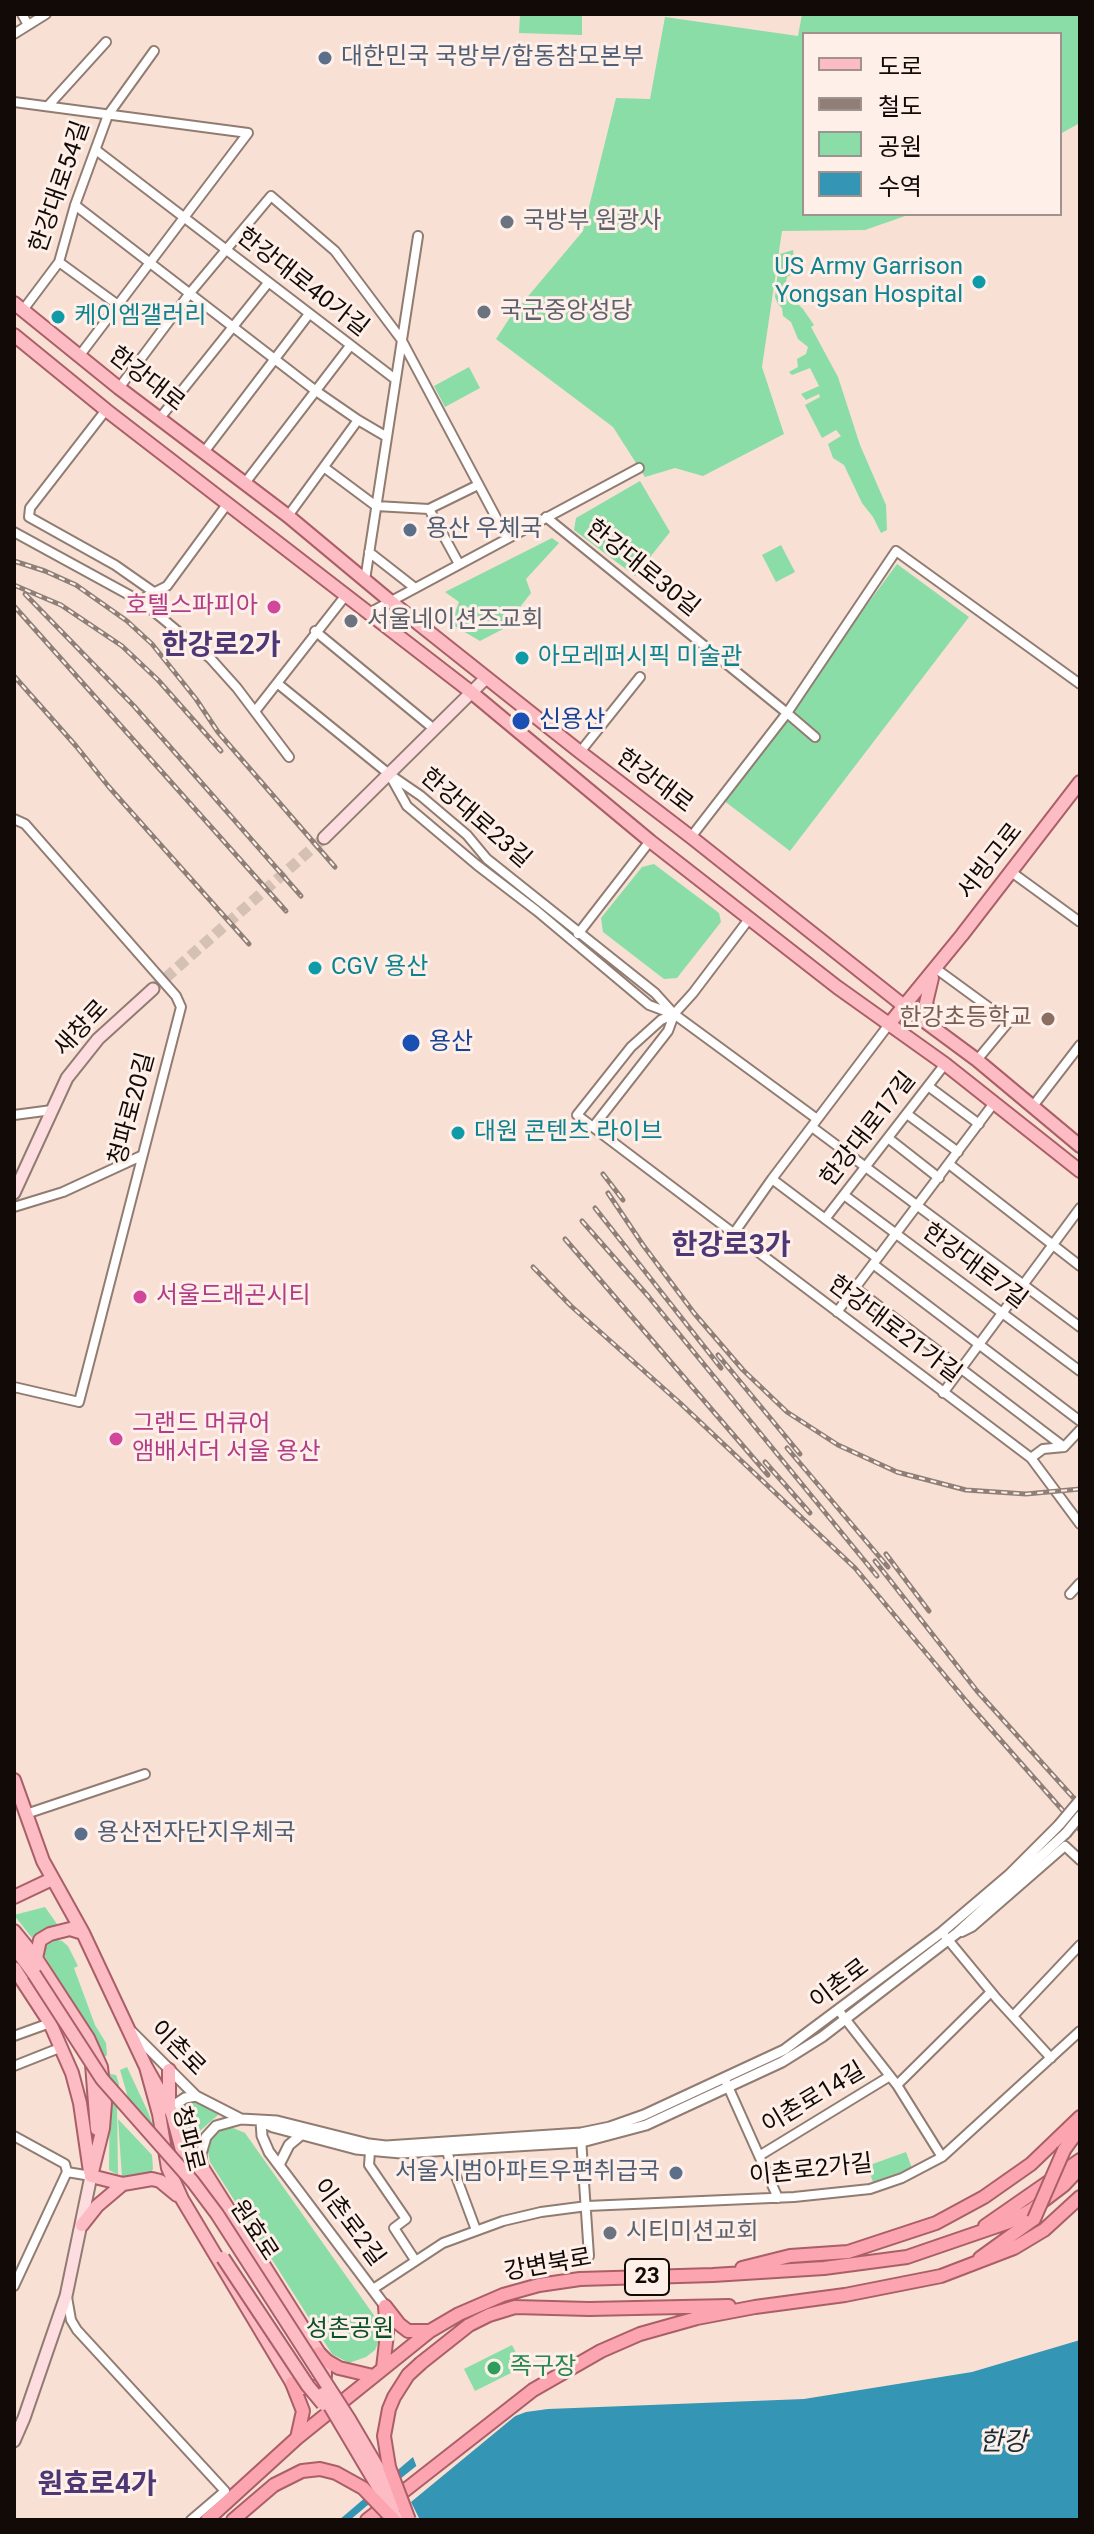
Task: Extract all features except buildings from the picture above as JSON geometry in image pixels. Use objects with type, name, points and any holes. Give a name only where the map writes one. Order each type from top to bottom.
[{"type":"highway","points":[[713,2275],[790,2256],[848,2252],[936,2223],[984,2197],[1031,2164],[1080,2117]]},
{"type":"highway","points":[[971,2265],[1034,2219],[1064,2150],[1080,2128]]},
{"type":"highway","name":"강변북로","points":[[969,2236],[1080,2160]]},
{"type":"highway","name":"강변북로","points":[[207,2520],[297,2438],[430,2331],[459,2314],[503,2295],[539,2285],[580,2279],[713,2275],[872,2263],[907,2257],[1009,2222],[1064,2185],[1080,2168]]},
{"type":"highway","name":"23","points":[[367,2520],[504,2411],[573,2365],[640,2334],[697,2318],[941,2276],[1014,2248],[1044,2230],[1080,2197]]},
{"type":"highway","points":[[319,2353],[339,2368],[378,2372],[387,2334],[385,2306]]},
{"type":"highway","points":[[385,2306],[408,2331],[430,2331]]},
{"type":"highway","points":[[409,2520],[389,2467],[384,2436],[389,2409],[408,2375],[469,2325],[515,2307],[755,2307]]},
{"type":"highway","points":[[292,2383],[303,2411],[297,2438]]},
{"type":"highway","points":[[233,2520],[274,2485],[302,2471],[320,2469],[336,2473],[363,2488],[396,2520]]},
{"type":"highway","points":[[225,2491],[255,2477]]},
{"type":"main road","name":"한강대로","points":[[18,306],[119,388],[288,516],[580,752],[977,1060],[1080,1146]]},
{"type":"main road","name":"한강대로","points":[[14,335],[106,410],[471,692],[749,919],[945,1064],[1080,1171]]},
{"type":"main road","points":[[324,838],[486,678]]},
{"type":"main road","name":"서빙고로","points":[[890,1023],[1080,782]]},
{"type":"main road","points":[[934,970],[926,1003],[931,1020],[944,1036]]},
{"type":"main road","name":"새창로","points":[[14,1193],[67,1078],[82,1056],[153,989]]},
{"type":"main road","name":"청파로","points":[[14,1780],[43,1861],[83,1933],[176,2126]]},
{"type":"main road","points":[[14,1897],[52,1879]]},
{"type":"main road","points":[[36,1958],[40,1940],[50,1934],[70,1929],[83,1933]]},
{"type":"main road","points":[[14,1931],[36,1958],[92,2046],[103,2075],[105,2103],[98,2152],[66,2296],[19,2415],[14,2441]]},
{"type":"main road","name":"원효로","points":[[14,1947],[102,2079],[193,2182],[217,2214],[345,2423]]},
{"type":"main road","points":[[14,1957],[32,1976]]},
{"type":"main road","points":[[14,1968],[50,2023],[68,2061],[80,2103],[91,2176]]},
{"type":"main road","points":[[76,2022],[88,2048],[93,2071],[98,2152]]},
{"type":"main road","points":[[68,2061],[80,2062],[88,2048]]},
{"type":"main road","name":"청파로","points":[[146,2067],[159,2114],[168,2168],[182,2199],[292,2383]]},
{"type":"main road","points":[[169,2070],[170,2110]]},
{"type":"main road","points":[[176,2126],[184,2158],[219,2206],[328,2376],[345,2423],[396,2520]]},
{"type":"main road","points":[[176,2126],[319,2353],[325,2367],[321,2384],[306,2390],[292,2383]]},
{"type":"main road","points":[[168,2168],[308,2386],[345,2423],[409,2520]]},
{"type":"main road","points":[[91,2176],[123,2184],[152,2179],[167,2186],[182,2199]]},
{"type":"main road","points":[[82,2225],[97,2206],[123,2184]]},
{"type":"street","points":[[22,14],[28,25]]},
{"type":"street","points":[[14,34],[46,14]]},
{"type":"street","points":[[48,106],[106,42]]},
{"type":"street","name":"한강대로54길","points":[[18,306],[59,262],[75,205],[108,115],[154,51]]},
{"type":"street","points":[[14,102],[248,133],[80,355]]},
{"type":"street","name":"한강대로40가길","points":[[96,150],[395,379]]},
{"type":"street","points":[[119,388],[190,293],[271,196],[335,251],[401,339],[507,538]]},
{"type":"street","points":[[75,205],[316,391],[387,437]]},
{"type":"street","points":[[365,580],[418,236]]},
{"type":"street","points":[[59,262],[118,305]]},
{"type":"street","points":[[160,418],[268,283]]},
{"type":"street","points":[[204,452],[309,314]]},
{"type":"street","points":[[245,483],[350,346]]},
{"type":"street","points":[[106,410],[30,508],[29,517],[115,565],[155,593]]},
{"type":"street","points":[[288,516],[358,420]]},
{"type":"street","points":[[325,468],[376,506],[429,509],[478,485]]},
{"type":"street","points":[[369,613],[639,468]]},
{"type":"street","points":[[142,602],[167,586],[228,503]]},
{"type":"street","points":[[429,509],[459,564]]},
{"type":"street","name":"한강대로30길","points":[[546,517],[815,737]]},
{"type":"street","points":[[14,532],[142,602],[211,659],[256,710],[289,757]]},
{"type":"street","points":[[691,837],[787,713],[896,551],[1080,684]]},
{"type":"street","points":[[369,552],[415,588]]},
{"type":"street","points":[[256,710],[346,595]]},
{"type":"street","points":[[315,631],[434,729]]},
{"type":"street","points":[[580,752],[640,677]]},
{"type":"street","points":[[277,683],[389,774]]},
{"type":"street","name":"한강대로23길","points":[[389,774],[421,796],[467,835],[487,859],[657,995],[674,1014],[867,1167]]},
{"type":"street","name":"한강대로23길","points":[[389,774],[407,806],[477,865],[649,1005],[674,1014]]},
{"type":"street","name":"청파로20길","points":[[14,819],[25,824],[176,996],[181,1007],[79,1402],[14,1387]]},
{"type":"street","points":[[573,941],[650,841]]},
{"type":"street","points":[[1010,871],[1080,922]]},
{"type":"street","points":[[674,1014],[661,1020],[631,1047],[577,1115],[593,1127],[668,1031],[674,1014],[749,919]]},
{"type":"street","points":[[934,970],[1009,1022]]},
{"type":"street","points":[[977,1060],[1016,1013]]},
{"type":"street","points":[[734,1233],[890,1023]]},
{"type":"street","points":[[1033,1106],[1080,1045]]},
{"type":"street","name":"한강대로17길","points":[[825,1219],[945,1064]]},
{"type":"street","points":[[928,1086],[979,1124]]},
{"type":"street","points":[[837,1312],[994,1103]]},
{"type":"street","points":[[14,1115],[52,1110]]},
{"type":"street","points":[[907,1114],[958,1152]]},
{"type":"street","name":"한강대로21가길","points":[[593,1127],[1031,1458],[1080,1524]]},
{"type":"street","points":[[888,1138],[939,1178]]},
{"type":"street","points":[[14,1207],[70,1189],[141,1156]]},
{"type":"street","points":[[949,1164],[1080,1266]]},
{"type":"street","name":"한강대로7길","points":[[867,1167],[1080,1327]]},
{"type":"street","points":[[772,1179],[1080,1421]]},
{"type":"street","name":"한강대로7길","points":[[844,1195],[1080,1371]]},
{"type":"street","points":[[943,1393],[1080,1208]]},
{"type":"street","points":[[855,1288],[1064,1447]]},
{"type":"street","points":[[1031,1458],[1043,1449],[1064,1447],[1080,1430]]},
{"type":"street","points":[[1070,1594],[1080,1583]]},
{"type":"street","points":[[26,1814],[145,1774]]},
{"type":"street","name":"이촌로","points":[[261,2121],[301,2135],[370,2152],[401,2153],[444,2147],[581,2138],[646,2125],[726,2083],[782,2062],[949,1935],[1062,1829],[1080,1800]]},
{"type":"street","name":"이촌로","points":[[949,1935],[1009,1875],[1080,1816]]},
{"type":"street","name":"이촌로","points":[[949,1935],[972,1927],[1065,1846],[1080,1860]]},
{"type":"street","points":[[949,1935],[991,1992],[1051,2058]]},
{"type":"street","points":[[1013,2016],[1080,1945]]},
{"type":"street","points":[[897,2085],[991,1992]]},
{"type":"street","points":[[842,2015],[897,2085],[942,2157]]},
{"type":"street","points":[[14,2036],[50,2023]]},
{"type":"street","name":"이촌로","points":[[129,2030],[196,2096],[241,2119],[277,2121],[369,2144],[444,2147]]},
{"type":"street","name":"이촌로2가길","points":[[373,2289],[443,2243],[476,2230],[541,2212],[587,2206],[778,2198],[870,2189],[902,2178],[942,2157],[1080,2031]]},
{"type":"street","points":[[14,2066],[62,2047]]},
{"type":"street","name":"이촌로14길","points":[[759,2156],[890,2076]]},
{"type":"street","name":"이촌로14길","points":[[726,2083],[778,2198]]},
{"type":"street","name":"이촌로","points":[[170,2110],[185,2098],[196,2096]]},
{"type":"street","points":[[202,2168],[201,2154],[206,2137],[216,2126],[241,2119]]},
{"type":"street","name":"이촌로2길","points":[[261,2121],[262,2136],[269,2152],[385,2306]]},
{"type":"street","points":[[279,2165],[289,2145],[301,2135]]},
{"type":"street","points":[[14,2136],[65,2164],[67,2172],[14,2286]]},
{"type":"street","points":[[581,2138],[589,2256]]},
{"type":"street","points":[[444,2147],[476,2230]]},
{"type":"street","points":[[370,2152],[369,2165],[406,2219],[394,2228],[415,2260]]},
{"type":"street","points":[[67,2172],[91,2176]]},
{"type":"street","points":[[66,2296],[71,2320],[77,2330],[225,2491],[191,2520]]},
{"type":"green space","points":[[520,14],[582,14],[582,35],[519,33]]},
{"type":"green space","points":[[802,14],[1080,14],[1080,123],[1062,133],[1062,32],[802,32],[802,216],[905,216],[865,230],[782,231],[762,367],[784,434],[703,476],[675,468],[645,477],[613,427],[496,339],[509,319],[583,231],[616,98],[650,99],[665,17],[798,36]]},
{"type":"green space","points":[[793,250],[796,272],[787,277],[784,290],[814,325],[811,327],[838,377],[860,445],[886,505],[887,530],[881,533],[844,465],[833,458],[828,444],[841,436],[836,430],[822,438],[805,405],[820,397],[819,394],[806,400],[801,394],[819,386],[810,368],[792,375],[789,372],[798,367],[797,359],[806,354],[808,347],[798,339],[775,297],[780,254]]},
{"type":"green space","points":[[469,367],[480,388],[445,407],[434,386]]},
{"type":"green space","points":[[640,481],[670,532],[635,576],[574,530],[576,518]]},
{"type":"green space","points":[[552,538],[559,543],[526,579],[531,593],[503,629],[480,641],[451,624],[459,602],[445,592]]},
{"type":"green space","points":[[781,545],[795,572],[776,582],[762,555]]},
{"type":"green space","points":[[897,564],[969,617],[790,851],[723,800]]},
{"type":"green space","points":[[654,864],[719,913],[721,922],[677,978],[664,979],[603,932],[601,918],[642,867]]},
{"type":"green space","points":[[45,1907],[57,1924],[32,1938],[14,1915]]},
{"type":"green space","points":[[54,1939],[68,1946],[78,1966],[74,1968],[95,2025],[106,2043],[107,2055],[103,2058],[43,1953],[48,1941]]},
{"type":"green space","points":[[127,2067],[156,2133],[129,2101],[120,2070]]},
{"type":"green space","points":[[110,2074],[116,2075],[119,2084],[118,2175],[109,2170]]},
{"type":"green space","points":[[189,2102],[218,2112],[194,2136],[183,2120],[184,2106]]},
{"type":"green space","points":[[118,2119],[152,2155],[153,2169],[150,2174],[122,2177]]},
{"type":"green space","name":"성촌공원","points":[[231,2127],[245,2133],[378,2321],[381,2331],[379,2341],[375,2350],[366,2357],[349,2363],[332,2354],[210,2162],[207,2146],[211,2139],[223,2128]]},
{"type":"green space","points":[[906,2152],[912,2168],[873,2182],[867,2166]]},
{"type":"green space","name":"족구장","points":[[512,2345],[523,2367],[475,2391],[464,2369]]},
{"type":"water","name":"한강","points":[[1080,2340],[1080,2520],[339,2520],[413,2457],[424,2486],[510,2418],[526,2412],[804,2399],[972,2372]]},
{"type":"pier","points":[[525,2408],[411,2502],[420,2520],[350,2520],[369,2504],[362,2496],[386,2475],[400,2479],[420,2463],[426,2480],[508,2415]]},
{"type":"tunnel","points":[[153,989],[324,838]]},
{"type":"railway","points":[[14,561],[76,585],[127,621],[152,644],[218,732],[335,867]]},
{"type":"railway","points":[[14,585],[61,605],[122,646],[158,680],[221,751]]},
{"type":"railway","points":[[25,594],[134,706],[301,896]]},
{"type":"railway","points":[[14,606],[286,911]]},
{"type":"railway","points":[[14,676],[249,944]]},
{"type":"railway","points":[[603,1174],[623,1200]]},
{"type":"railway","points":[[608,1193],[694,1313],[743,1370],[787,1412],[838,1445],[897,1472],[966,1490],[1026,1494],[1080,1489]]},
{"type":"railway","points":[[595,1208],[721,1368]]},
{"type":"railway","points":[[582,1221],[648,1296],[877,1576]]},
{"type":"railway","points":[[565,1239],[768,1475]]},
{"type":"railway","points":[[533,1267],[571,1306],[680,1403],[855,1568],[1080,1830]]},
{"type":"railway","points":[[718,1355],[800,1454]]},
{"type":"railway","points":[[787,1448],[888,1567]]},
{"type":"railway","points":[[765,1462],[810,1513]]},
{"type":"railway","points":[[886,1554],[929,1611]]},
{"type":"railway","points":[[875,1561],[977,1691],[1080,1805]]},
{"type":"place","name":"대한민국 국방부/합동참모본부","points":[[325,58]]},
{"type":"place","name":"국방부 원광사","points":[[507,222]]},
{"type":"place","name":"US Army Garrison Yongsan Hospital","points":[[979,282]]},
{"type":"place","name":"국군중앙성당","points":[[484,312]]},
{"type":"place","name":"케이엠갤러리","points":[[58,317]]},
{"type":"place","name":"용산 우체국","points":[[410,530]]},
{"type":"place","name":"호텔스파피아","points":[[274,607]]},
{"type":"place","name":"서울네이션즈교회","points":[[351,621]]},
{"type":"place","name":"아모레퍼시픽 미술관","points":[[522,658]]},
{"type":"place","name":"신용산","points":[[521,721]]},
{"type":"place","name":"CGV 용산","points":[[315,968]]},
{"type":"place","name":"한강초등학교","points":[[1048,1019]]},
{"type":"place","name":"용산","points":[[411,1043]]},
{"type":"place","name":"대원 콘텐츠 라이브","points":[[458,1133]]},
{"type":"place","name":"서울드래곤시티","points":[[140,1297]]},
{"type":"place","name":"그랜드 머큐어 앰배서더 서울 용산","points":[[116,1439]]},
{"type":"place","name":"용산전자단지우체국","points":[[81,1834]]},
{"type":"place","name":"서울시범아파트우편취급국","points":[[676,2173]]},
{"type":"place","name":"시티미션교회","points":[[610,2233]]},
{"type":"place","name":"족구장","points":[[494,2368]]},
{"type":"district","name":"한강로2가","points":[[221,647]]},
{"type":"district","name":"한강로3가","points":[[731,1247]]},
{"type":"district","name":"원효로4가","points":[[97,2486]]}]
